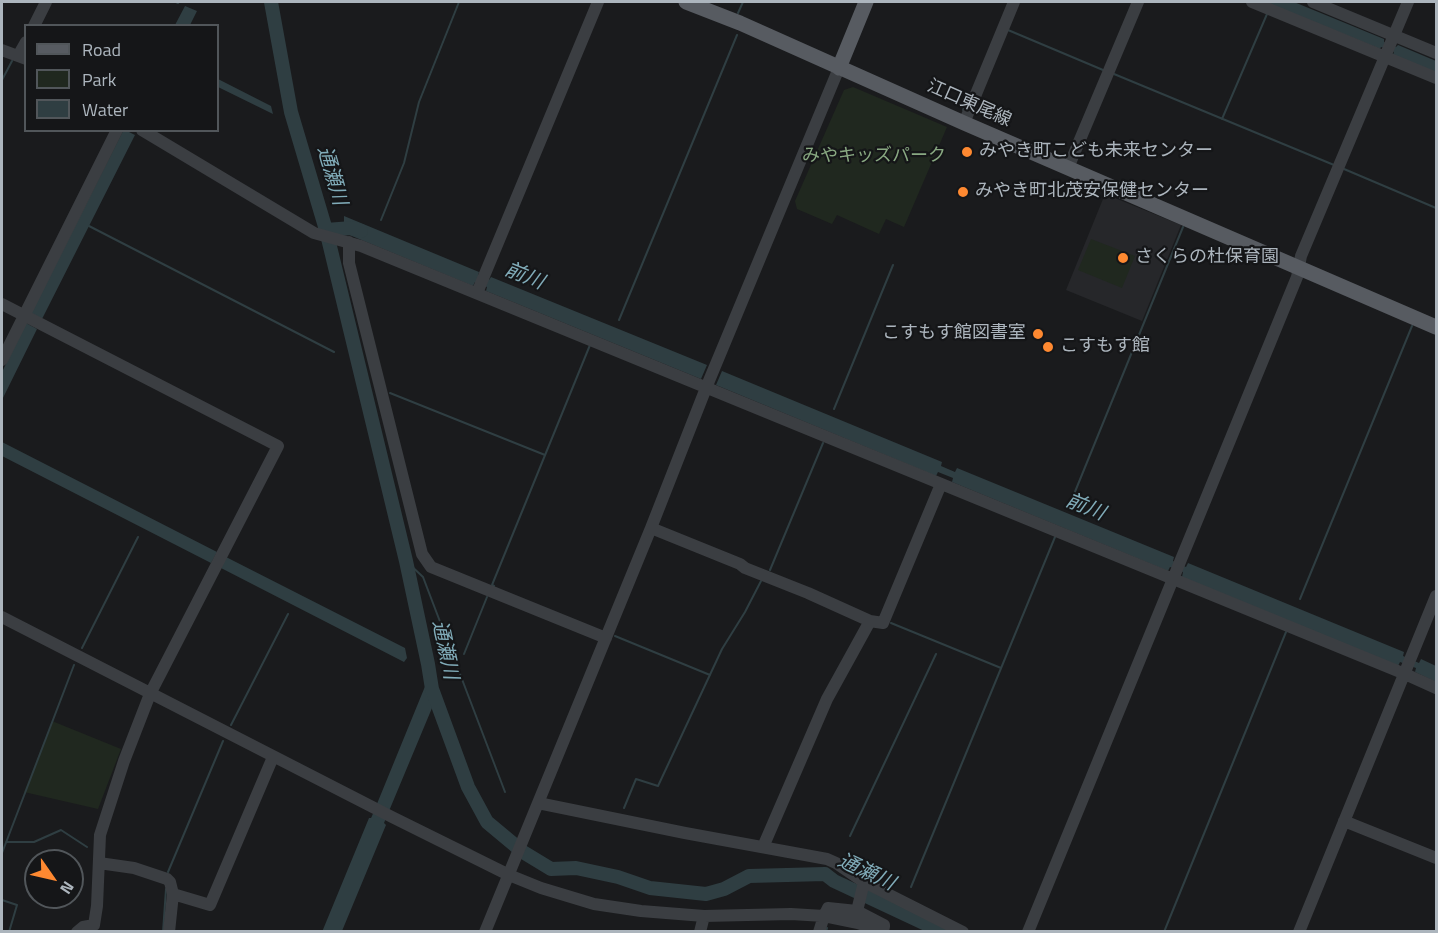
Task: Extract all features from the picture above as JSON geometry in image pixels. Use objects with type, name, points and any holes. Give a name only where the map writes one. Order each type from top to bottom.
[{"type":"main road","name":"江口東尾線","points":[[686,2],[740,23],[964,123],[1437,327]]},
{"type":"main road","points":[[839,68],[866,2]]},
{"type":"street","points":[[35,24],[46,2]]},
{"type":"street","points":[[480,285],[598,2]]},
{"type":"street","points":[[964,123],[1014,2]]},
{"type":"street","points":[[1068,168],[1138,2]]},
{"type":"street","points":[[1252,2],[1389,46],[1437,53]]},
{"type":"street","points":[[1313,2],[1389,46],[1437,78]]},
{"type":"street","points":[[1028,932],[1297,277],[1302,256],[1408,2]]},
{"type":"street","points":[[2,50],[22,58]]},
{"type":"street","points":[[485,932],[839,68]]},
{"type":"street","points":[[2,360],[116,132]]},
{"type":"street","points":[[145,132],[314,233],[480,285],[706,388],[941,484],[1177,571],[1408,666],[1437,688]]},
{"type":"street","points":[[346,242],[349,263],[422,554],[431,567],[606,638]]},
{"type":"street","points":[[2,304],[278,446],[150,694],[124,761],[100,835],[94,925],[83,927],[77,932]]},
{"type":"street","points":[[651,528],[870,621],[883,623],[941,484]]},
{"type":"street","points":[[1299,932],[1437,596]]},
{"type":"street","points":[[2,616],[369,806],[542,888],[594,904],[641,911],[704,916],[791,914],[824,916],[858,923],[884,932],[884,925],[858,910],[828,908],[824,916],[819,932]]},
{"type":"street","points":[[763,847],[827,699],[870,621]]},
{"type":"street","points":[[172,894],[210,905],[273,757]]},
{"type":"street","points":[[538,803],[827,859],[843,867],[864,884],[963,932]]},
{"type":"street","points":[[1344,821],[1437,858]]},
{"type":"street","points":[[99,863],[134,868],[167,879],[170,882],[172,894],[169,932]]},
{"type":"street","points":[[858,910],[864,884]]},
{"type":"street","points":[[700,932],[704,916]]},
{"type":"shaded area","name":"さくらの杜保育園","points":[[1105,194],[1181,225],[1142,321],[1066,290]]},
{"type":"green space","name":"みやキッズパーク","points":[[853,87],[947,127],[904,227],[886,219],[879,234],[837,215],[832,224],[797,209],[795,201],[844,90]]},
{"type":"green space","points":[[1091,239],[1135,256],[1122,288],[1078,270]]},
{"type":"green space","points":[[52,721],[121,749],[98,809],[24,792]]},
{"type":"water","points":[[1265,2],[1294,2],[1384,39],[1384,42],[1396,47],[1398,45],[1436,61],[1436,73],[1393,55],[1392,51],[1381,47],[1380,49]]},
{"type":"water","points":[[185,6],[197,11],[190,24],[176,24]]},
{"type":"water","points":[[219,80],[271,106],[273,114],[219,87]]},
{"type":"water","points":[[122,132],[135,135],[42,319],[31,313]]},
{"type":"water","points":[[344,216],[479,272],[478,276],[489,280],[491,277],[707,365],[701,379],[486,291],[487,287],[475,282],[473,286],[347,234],[344,228]]},
{"type":"water","points":[[26,323],[37,329],[2,400],[2,372]]},
{"type":"water","points":[[722,371],[942,462],[941,466],[955,472],[957,468],[1174,557],[1173,561],[1186,567],[1188,563],[1404,652],[1403,656],[1419,663],[1421,659],[1436,666],[1436,682],[1415,672],[1416,668],[1400,662],[1398,666],[1182,577],[1183,572],[1170,567],[1168,571],[952,482],[953,478],[938,472],[936,476],[716,385]]},
{"type":"water","points":[[2,442],[217,552],[211,563],[2,456]]},
{"type":"water","points":[[226,557],[405,648],[407,658],[404,662],[221,568]]},
{"type":"water","points":[[426,684],[432,708],[342,931],[322,932],[369,818],[372,816]]},
{"type":"waterway","name":"通瀬川","points":[[271,2],[291,112],[326,230],[406,561],[432,689],[468,787],[487,822],[523,852],[551,869],[576,868],[618,877],[650,888],[706,894],[724,889],[749,876],[825,874],[834,881],[943,932]]},
{"type":"waterway","points":[[381,220],[404,163],[419,102],[459,2]]},
{"type":"waterway","points":[[738,13],[743,2]]},
{"type":"waterway","points":[[1222,119],[1267,14]]},
{"type":"waterway","points":[[1008,30],[1103,70]]},
{"type":"waterway","points":[[619,320],[737,35]]},
{"type":"waterway","points":[[2,80],[12,61]]},
{"type":"waterway","points":[[1114,74],[1334,165]]},
{"type":"waterway","points":[[963,110],[967,101]]},
{"type":"waterway","points":[[1344,169],[1436,208]]},
{"type":"waterway","points":[[89,226],[334,352]]},
{"type":"waterway","points":[[1070,504],[1183,227]]},
{"type":"waterway","name":"前川","points":[[326,230],[352,228],[361,231]]},
{"type":"waterway","points":[[834,409],[893,265]]},
{"type":"waterway","points":[[1300,599],[1412,326]]},
{"type":"waterway","points":[[494,586],[492,585],[590,345]]},
{"type":"waterway","points":[[390,393],[545,455]]},
{"type":"waterway","points":[[770,570],[823,443]]},
{"type":"waterway","points":[[82,648],[138,537]]},
{"type":"waterway","points":[[911,887],[1055,537]]},
{"type":"waterway","points":[[406,561],[423,577],[505,792]]},
{"type":"waterway","points":[[624,808],[636,779],[658,786],[722,649],[761,581]]},
{"type":"waterway","points":[[464,654],[487,597]]},
{"type":"waterway","points":[[231,725],[288,614]]},
{"type":"waterway","points":[[891,623],[1001,668]]},
{"type":"waterway","points":[[1164,932],[1286,632]]},
{"type":"waterway","points":[[615,636],[710,675]]},
{"type":"waterway","points":[[850,836],[936,654]]},
{"type":"waterway","points":[[2,853],[74,665]]},
{"type":"waterway","name":"通瀬川","points":[[429,696],[432,689]]},
{"type":"waterway","points":[[168,872],[223,741]]},
{"type":"waterway","points":[[6,842],[34,842],[61,830],[87,847]]},
{"type":"waterway","points":[[163,932],[166,889]]},
{"type":"waterway","points":[[2,900],[17,905],[9,932]]},
{"type":"waterway","points":[[826,932],[827,928]]},
{"type":"place","name":"みやき町こども未来センター","points":[[967,152]]},
{"type":"place","name":"みやき町北茂安保健センター","points":[[963,192]]},
{"type":"place","name":"さくらの杜保育園","points":[[1123,258]]},
{"type":"place","name":"こすもす館図書室","points":[[1038,334]]},
{"type":"place","name":"こすもす館","points":[[1048,347]]}]
